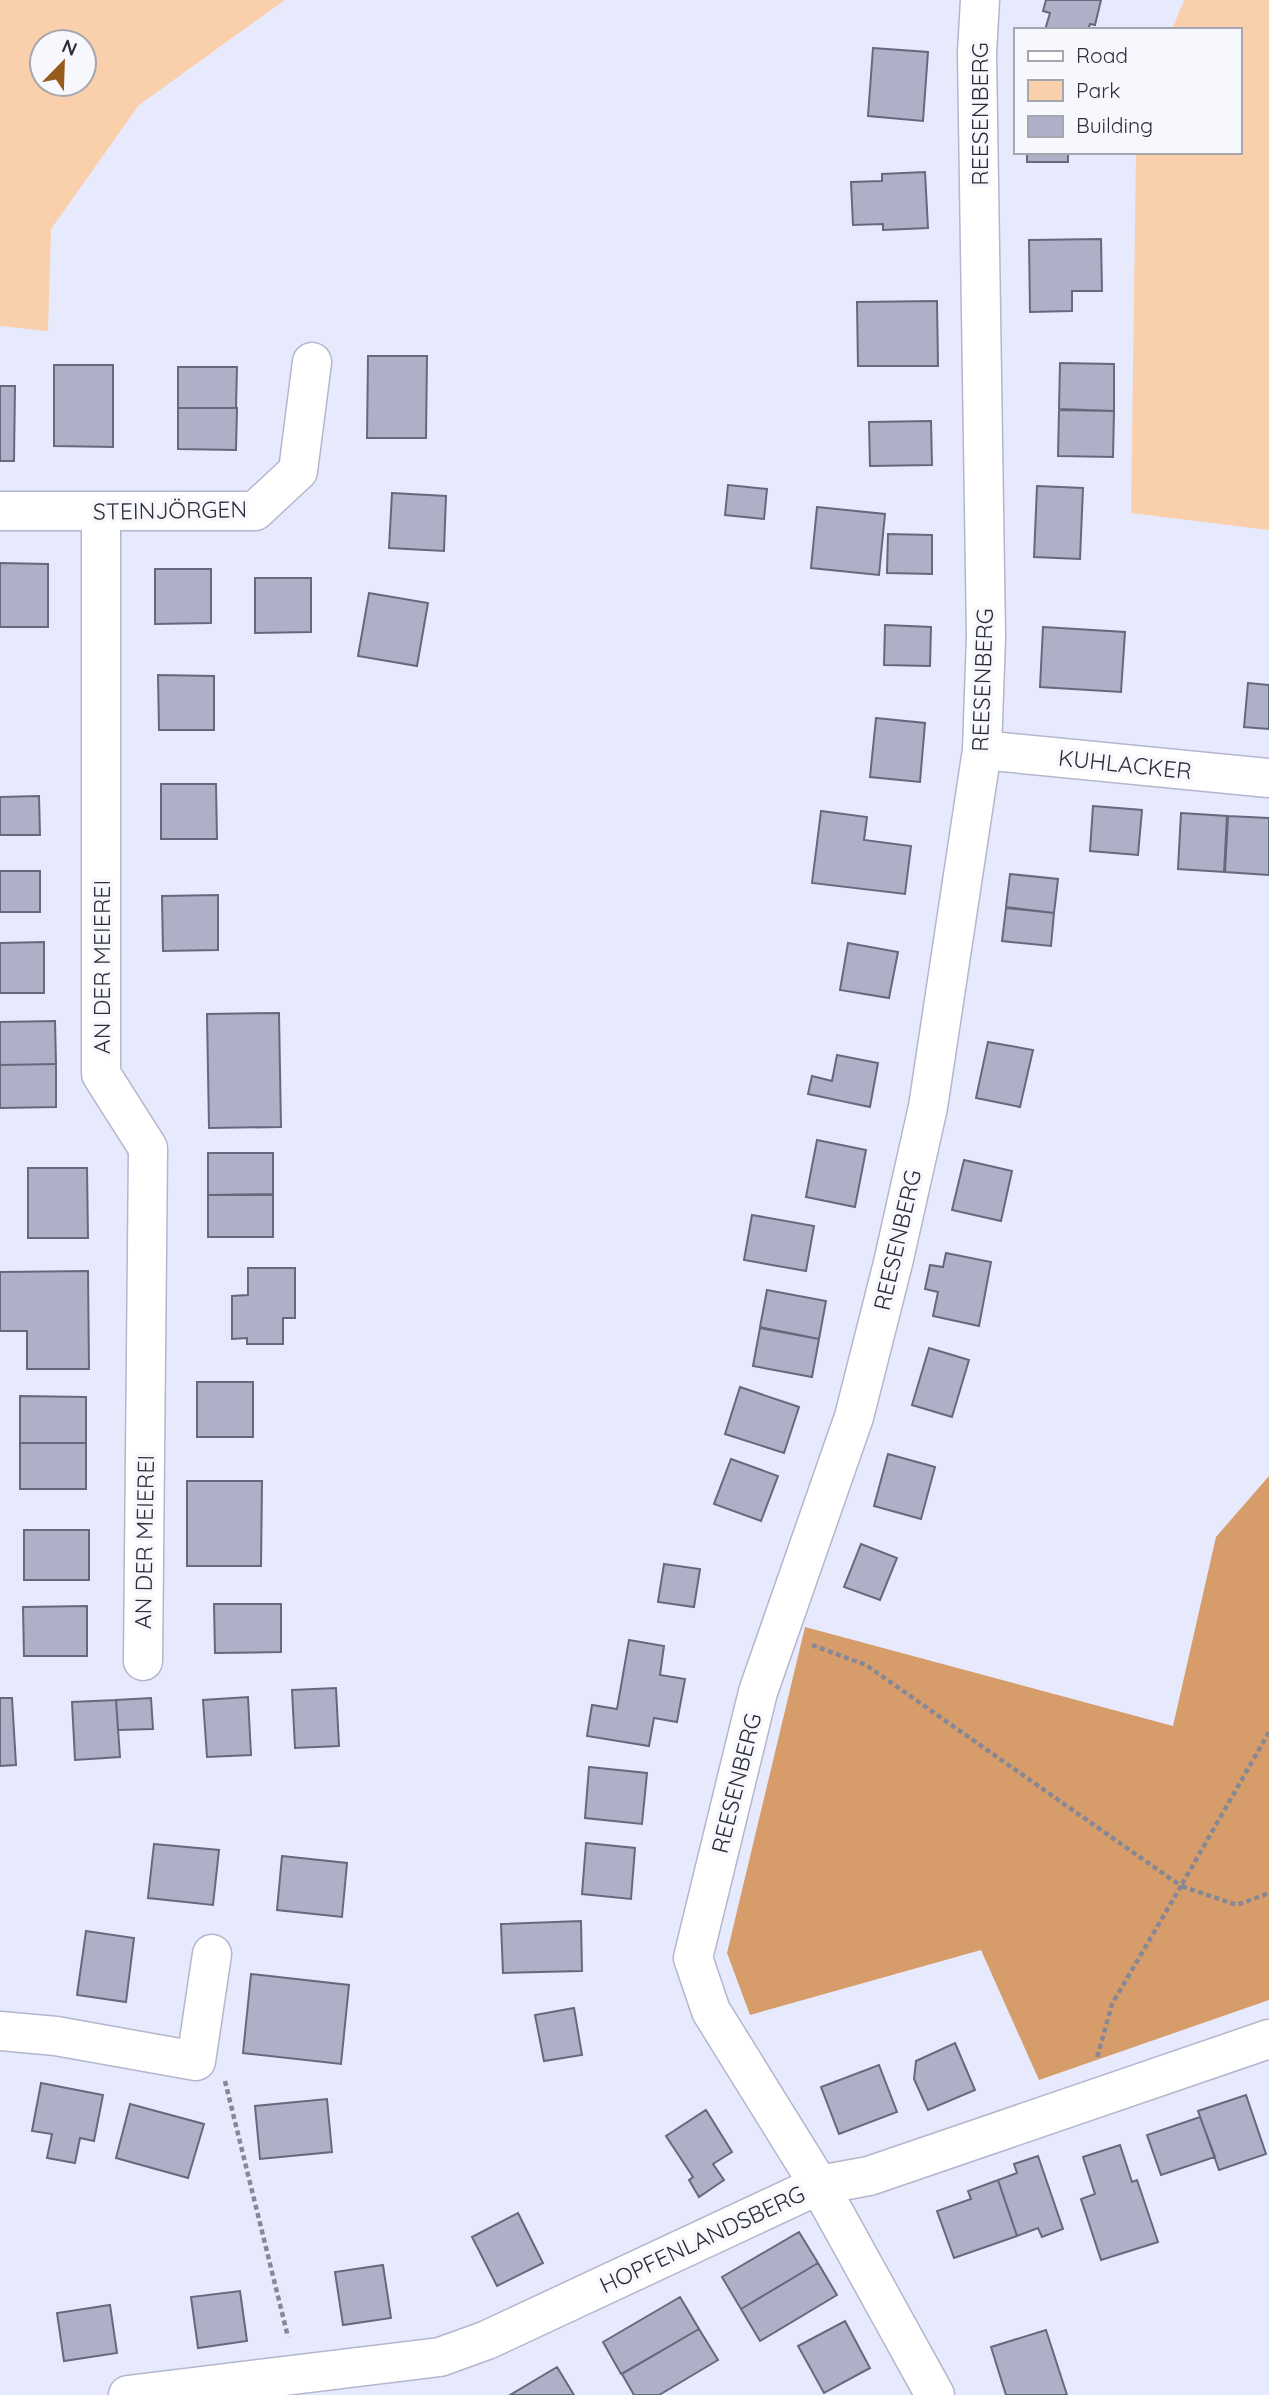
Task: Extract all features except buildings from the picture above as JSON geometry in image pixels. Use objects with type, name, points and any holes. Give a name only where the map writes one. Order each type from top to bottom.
[{"type":"street","name":"REESENBERG","points":[[934,2395],[819,2185],[711,2011],[694,1958],[758,1692],[854,1418],[893,1263],[928,1107],[982,750],[986,637],[977,53],[981,0]]},
{"type":"street","name":"STEINJÖRGEN","points":[[0,511],[255,511],[298,471],[313,362]]},
{"type":"street","name":"AN DER MEIEREI","points":[[101,513],[101,1074],[148,1148],[143,1661]]},
{"type":"street","name":"KUHLACKER","points":[[982,750],[1269,778]]},
{"type":"street","points":[[0,2031],[56,2036],[196,2060],[212,1954]]},
{"type":"street","name":"HOPFENLANDSBERG","points":[[128,2395],[440,2357],[488,2340],[819,2185],[869,2176],[1269,2039]]},
{"type":"path","points":[[778,1633],[866,1665],[1181,1885],[1237,1905],[1269,1893]]},
{"type":"path","points":[[1085,2103],[1112,2004],[1269,1732]]},
{"type":"path","points":[[228,2083],[243,2159],[297,2374]]},
{"type":"green space","points":[[0,0],[285,0],[139,105],[51,229],[48,331],[0,326]]},
{"type":"green space","points":[[1184,0],[1269,0],[1269,530],[1131,513],[1136,154],[1241,154],[1241,28],[1173,28]]},
{"type":"shaded area","points":[[1269,1476],[1269,2000],[1039,2080],[981,1950],[750,2015],[727,1953],[805,1627],[1173,1726],[1216,1537]]}]
